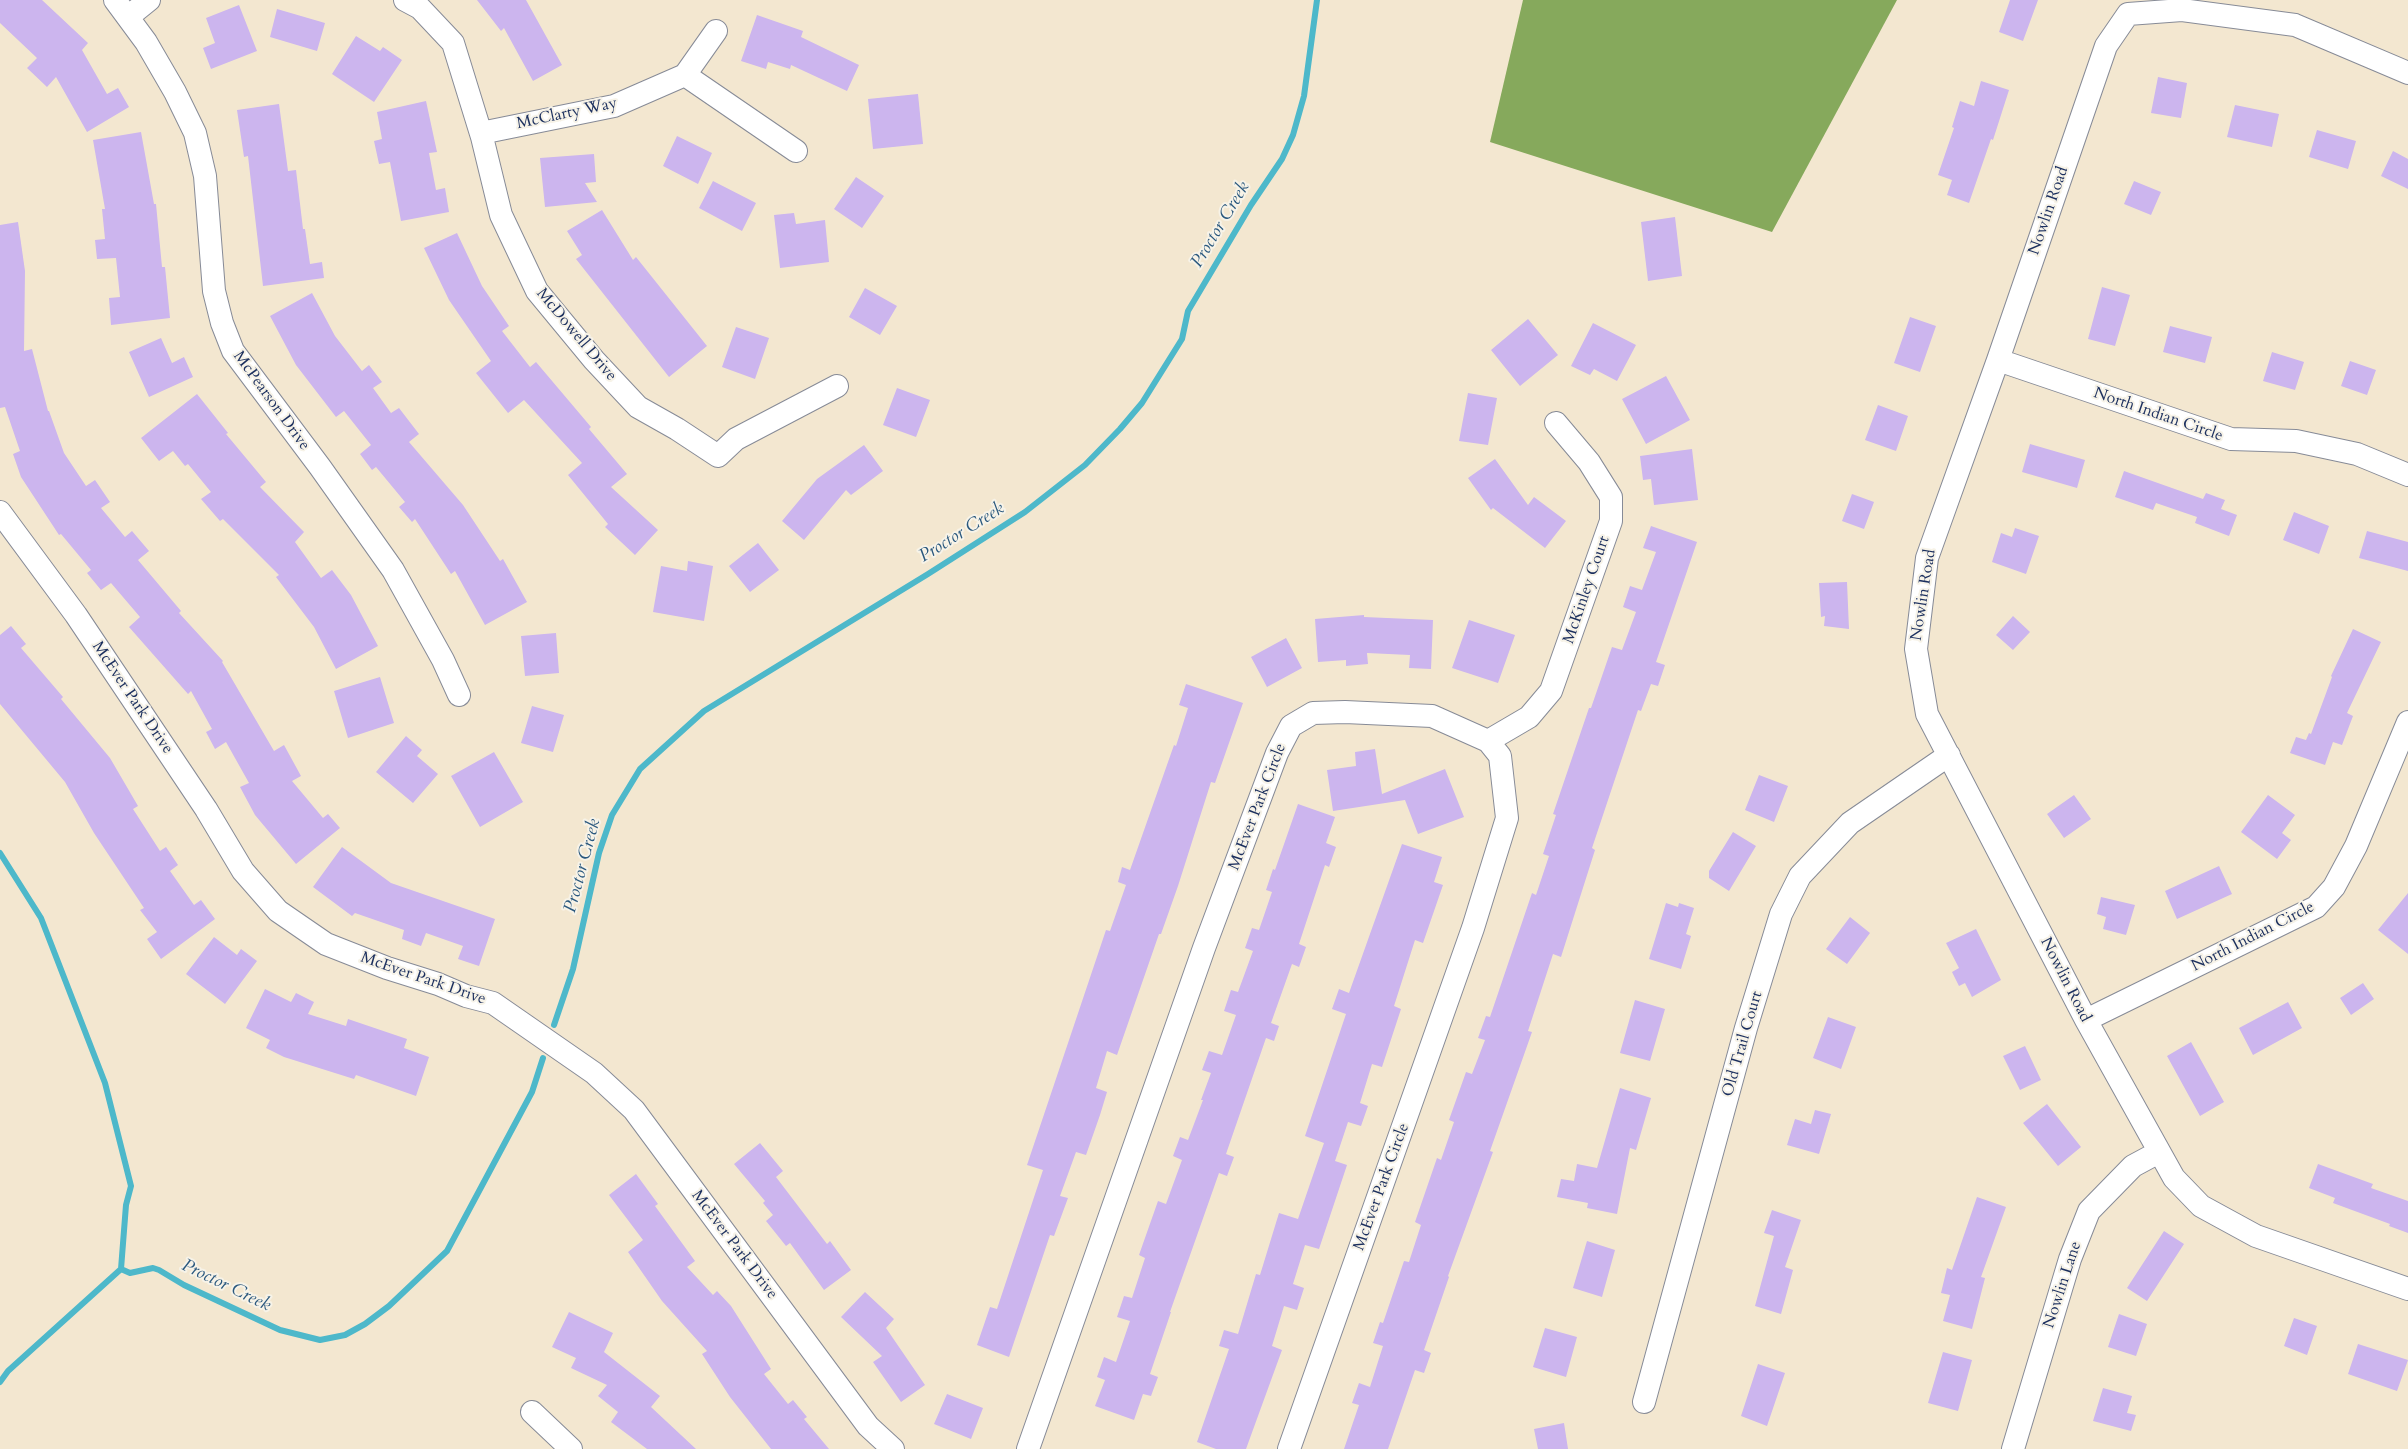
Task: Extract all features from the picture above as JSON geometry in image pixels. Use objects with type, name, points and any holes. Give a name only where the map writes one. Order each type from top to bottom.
[{"type":"street","points":[[122,8],[149,0]]},
{"type":"street","name":"McDowell Drive","points":[[405,0],[420,8],[453,43],[481,133],[501,215],[537,291],[594,360],[638,407],[676,428],[718,456],[736,439],[837,386]]},
{"type":"street","name":"McPearson Drive","points":[[122,8],[146,42],[175,92],[195,133],[205,176],[214,291],[222,323],[233,351],[320,467],[393,570],[443,660],[459,696]]},
{"type":"street","name":"Nowlin Road","points":[[2408,73],[2294,26],[2182,10],[2128,14],[2106,46],[1998,360],[1927,558],[1916,649],[1928,714],[2086,1020],[2174,1178],[2201,1206],[2256,1236],[2408,1289]]},
{"type":"street","points":[[716,31],[685,75],[796,150]]},
{"type":"street","name":"McClarty Way","points":[[481,133],[614,106],[685,75]]},
{"type":"street","name":"North Indian Circle","points":[[1998,360],[2231,439],[2296,441],[2357,454],[2408,475]]},
{"type":"street","name":"McKinley Court","points":[[1488,741],[1529,717],[1551,691],[1610,522],[1611,496],[1589,462],[1556,423]]},
{"type":"street","name":"McEver Park Drive","points":[[0,512],[76,615],[206,809],[243,871],[278,911],[326,944],[466,996],[493,1003],[594,1073],[634,1110],[868,1426],[892,1449]]},
{"type":"street","name":"McEver Park Circle","points":[[1028,1449],[1204,948],[1277,753],[1291,726],[1313,713],[1345,712],[1432,716],[1488,741],[1500,756],[1507,818],[1473,928],[1289,1449]]},
{"type":"street","name":"North Indian Circle","points":[[2086,1020],[2316,907],[2334,888],[2356,846],[2408,722]]},
{"type":"street","name":"Old Trail Court","points":[[1644,1402],[1746,1028],[1781,914],[1800,876],[1850,823],[1949,755]]},
{"type":"street","name":"Nowlin Lane","points":[[2013,1449],[2070,1260],[2089,1211],[2134,1166],[2159,1152]]},
{"type":"street","points":[[532,1412],[571,1449]]},
{"type":"green space","points":[[1523,0],[1897,0],[1772,232],[1490,142]]},
{"type":"building","points":[[0,0],[42,0],[88,43],[82,50],[107,94],[118,88],[129,107],[87,132],[56,77],[47,87],[27,68],[37,58],[0,23]]},
{"type":"building","points":[[477,0],[526,0],[562,65],[533,81],[504,28],[501,31]]},
{"type":"building","points":[[2010,0],[2038,0],[2023,41],[1999,32]]},
{"type":"building","points":[[239,5],[257,51],[211,69],[203,48],[215,43],[206,18]]},
{"type":"building","points":[[277,9],[325,23],[317,51],[270,37]]},
{"type":"building","points":[[757,15],[803,31],[801,37],[859,65],[847,91],[791,65],[790,69],[768,62],[766,69],[741,61]]},
{"type":"building","points":[[356,36],[380,51],[383,47],[402,60],[374,102],[332,74]]},
{"type":"building","points":[[2158,77],[2187,83],[2181,118],[2151,113]]},
{"type":"building","points":[[1981,81],[2009,90],[1993,140],[1991,139],[1969,203],[1947,195],[1952,180],[1938,175],[1954,128],[1952,127],[1960,101],[1974,106]]},
{"type":"building","points":[[918,94],[923,144],[873,149],[868,99]]},
{"type":"building","points":[[426,101],[437,152],[429,153],[436,190],[445,188],[449,212],[401,221],[390,162],[379,164],[374,141],[382,139],[377,112]]},
{"type":"building","points":[[279,104],[288,171],[296,170],[303,229],[305,229],[310,264],[322,262],[324,278],[263,286],[248,156],[244,157],[237,110]]},
{"type":"building","points":[[2235,105],[2279,114],[2272,147],[2227,137]]},
{"type":"building","points":[[2317,130],[2356,141],[2348,169],[2309,157]]},
{"type":"building","points":[[141,132],[154,204],[156,204],[162,267],[165,267],[170,318],[111,325],[109,298],[120,297],[116,258],[97,259],[95,240],[105,239],[102,209],[105,209],[93,140]]},
{"type":"building","points":[[677,136],[712,153],[698,184],[663,166]]},
{"type":"building","points":[[2393,151],[2408,159],[2408,189],[2381,176]]},
{"type":"building","points":[[594,154],[596,182],[585,183],[597,202],[545,207],[540,158]]},
{"type":"building","points":[[856,177],[884,196],[862,228],[834,209]]},
{"type":"building","points":[[713,181],[756,203],[742,231],[699,208]]},
{"type":"building","points":[[2134,181],[2161,192],[2151,215],[2124,204]]},
{"type":"building","points":[[602,210],[633,260],[636,257],[707,346],[669,377],[576,259],[582,255],[567,231]]},
{"type":"building","points":[[794,213],[796,224],[825,220],[829,262],[780,268],[774,215]]},
{"type":"building","points":[[1675,217],[1682,276],[1648,281],[1641,222]]},
{"type":"building","points":[[18,222],[25,271],[24,351],[32,349],[48,411],[64,453],[86,486],[95,480],[110,502],[101,508],[125,537],[132,531],[149,551],[138,560],[181,611],[179,613],[223,661],[274,751],[284,745],[301,776],[292,781],[323,818],[328,814],[340,828],[296,864],[255,815],[240,787],[249,783],[226,742],[215,749],[206,732],[212,729],[191,691],[188,694],[129,627],[140,617],[111,583],[101,590],[87,573],[91,570],[61,534],[59,535],[21,477],[13,454],[20,451],[5,407],[0,408],[0,225]]},
{"type":"building","points":[[457,233],[482,286],[509,326],[502,331],[530,367],[536,362],[591,427],[589,429],[627,474],[611,487],[658,530],[635,555],[605,527],[608,524],[568,475],[582,463],[524,400],[508,413],[476,373],[491,361],[449,300],[424,248]]},
{"type":"building","points":[[2102,287],[2130,295],[2115,346],[2088,339]]},
{"type":"building","points":[[865,288],[897,306],[880,335],[849,317]]},
{"type":"building","points":[[312,293],[335,336],[362,371],[369,365],[382,382],[373,388],[391,413],[399,408],[419,434],[409,442],[463,505],[500,561],[503,559],[527,602],[485,625],[455,571],[451,574],[415,519],[412,522],[399,507],[405,502],[376,467],[372,470],[360,454],[371,445],[344,411],[336,417],[296,365],[270,316]]},
{"type":"building","points":[[1910,317],[1936,326],[1920,372],[1894,363]]},
{"type":"building","points":[[1528,319],[1558,355],[1520,386],[1491,350]]},
{"type":"building","points":[[1593,323],[1636,345],[1617,381],[1594,369],[1590,375],[1571,366]]},
{"type":"building","points":[[2170,326],[2212,337],[2205,363],[2163,352]]},
{"type":"building","points":[[736,327],[769,338],[755,379],[722,367]]},
{"type":"building","points":[[161,338],[172,363],[184,357],[193,377],[149,397],[129,352]]},
{"type":"building","points":[[2272,352],[2304,362],[2295,390],[2263,381]]},
{"type":"building","points":[[2350,361],[2376,370],[2367,395],[2341,386]]},
{"type":"building","points":[[1666,376],[1690,420],[1646,444],[1622,399]]},
{"type":"building","points":[[897,388],[930,400],[916,437],[883,425]]},
{"type":"building","points":[[1468,393],[1497,398],[1488,445],[1459,441]]},
{"type":"building","points":[[197,394],[228,433],[226,434],[266,482],[260,487],[304,532],[295,542],[321,578],[332,570],[351,595],[378,646],[336,669],[314,627],[276,577],[279,575],[223,519],[220,521],[201,499],[211,492],[188,464],[185,466],[173,451],[159,461],[141,438]]},
{"type":"building","points":[[1878,405],[1908,416],[1896,451],[1865,440]]},
{"type":"building","points":[[2030,444],[2085,460],[2077,488],[2022,472]]},
{"type":"building","points":[[864,445],[883,471],[851,495],[846,490],[804,540],[782,521],[817,479]]},
{"type":"building","points":[[1692,449],[1698,500],[1654,505],[1651,479],[1643,480],[1640,456]]},
{"type":"building","points":[[1495,459],[1528,505],[1534,497],[1566,521],[1545,548],[1493,508],[1491,510],[1468,478]]},
{"type":"building","points":[[2124,471],[2203,499],[2206,493],[2225,500],[2221,509],[2237,515],[2229,536],[2195,523],[2197,517],[2156,503],[2153,510],[2115,497]]},
{"type":"building","points":[[1852,494],[1874,502],[1864,529],[1842,521]]},
{"type":"building","points":[[2294,512],[2329,526],[2319,554],[2283,540]]},
{"type":"building","points":[[1651,526],[1697,542],[1656,662],[1665,665],[1658,686],[1651,684],[1641,711],[1638,710],[1592,848],[1595,850],[1561,957],[1553,954],[1528,1031],[1532,1032],[1490,1151],[1493,1152],[1448,1276],[1424,1350],[1431,1353],[1424,1373],[1415,1370],[1388,1449],[1344,1449],[1359,1405],[1352,1403],[1359,1383],[1370,1387],[1383,1346],[1373,1343],[1380,1322],[1383,1323],[1404,1261],[1409,1262],[1421,1225],[1415,1222],[1437,1158],[1441,1160],[1454,1122],[1449,1120],[1466,1072],[1472,1074],[1485,1040],[1478,1038],[1486,1016],[1490,1017],[1532,893],[1536,895],[1549,856],[1543,854],[1556,815],[1553,814],[1589,708],[1591,708],[1612,647],[1622,650],[1636,612],[1623,607],[1630,586],[1642,590],[1656,552],[1643,548]]},
{"type":"building","points":[[2015,528],[2039,536],[2026,574],[1992,562],[2001,533],[2012,537]]},
{"type":"building","points":[[2367,531],[2408,542],[2408,571],[2359,558]]},
{"type":"building","points":[[758,543],[779,570],[750,592],[729,566]]},
{"type":"building","points":[[688,561],[713,566],[704,621],[653,612],[661,566],[687,571]]},
{"type":"building","points":[[1847,582],[1849,629],[1824,626],[1825,616],[1821,617],[1819,583]]},
{"type":"building","points":[[1364,615],[1364,617],[1433,620],[1431,669],[1409,668],[1410,655],[1367,653],[1368,664],[1346,666],[1346,660],[1318,662],[1315,619]]},
{"type":"building","points":[[2013,616],[2030,632],[2013,650],[1996,635]]},
{"type":"building","points":[[1469,620],[1515,635],[1498,683],[1452,668]]},
{"type":"building","points":[[11,626],[26,644],[21,648],[63,697],[61,699],[110,758],[138,806],[133,809],[160,851],[166,847],[178,865],[170,871],[194,905],[201,900],[215,919],[161,959],[147,939],[157,932],[140,910],[144,908],[94,833],[65,782],[0,704],[0,635]]},
{"type":"building","points":[[2353,629],[2381,642],[2347,713],[2353,716],[2342,745],[2333,742],[2325,765],[2290,753],[2296,737],[2306,740],[2309,733],[2311,734],[2331,676]]},
{"type":"building","points":[[556,633],[559,673],[525,676],[521,636]]},
{"type":"building","points":[[1286,638],[1302,668],[1267,687],[1251,657]]},
{"type":"building","points":[[380,677],[394,723],[348,738],[334,691]]},
{"type":"building","points":[[1186,684],[1243,703],[1215,783],[1211,782],[1178,886],[1161,934],[1159,934],[1117,1055],[1107,1051],[1096,1088],[1107,1092],[1100,1115],[1086,1155],[1076,1152],[1060,1196],[1068,1198],[1054,1236],[1050,1235],[1009,1357],[977,1345],[990,1307],[997,1309],[1043,1170],[1027,1165],[1106,930],[1110,931],[1126,885],[1118,882],[1122,867],[1130,870],[1174,745],[1176,746],[1188,708],[1179,705]]},
{"type":"building","points":[[532,706],[564,715],[553,752],[521,743]]},
{"type":"building","points":[[406,736],[422,750],[417,756],[438,774],[413,803],[376,772]]},
{"type":"building","points":[[1375,749],[1382,794],[1445,769],[1464,817],[1418,834],[1405,800],[1333,811],[1327,770],[1356,766],[1355,752]]},
{"type":"building","points":[[494,752],[523,802],[480,827],[451,776]]},
{"type":"building","points":[[1759,775],[1788,786],[1774,822],[1745,810]]},
{"type":"building","points":[[2074,795],[2091,819],[2064,838],[2047,814]]},
{"type":"building","points":[[2268,795],[2295,815],[2282,833],[2291,840],[2277,859],[2241,832]]},
{"type":"building","points":[[1298,804],[1335,817],[1326,843],[1336,847],[1329,867],[1325,865],[1299,944],[1306,947],[1299,967],[1292,964],[1271,1023],[1279,1026],[1274,1041],[1266,1038],[1226,1154],[1234,1157],[1227,1176],[1219,1173],[1170,1312],[1150,1374],[1158,1377],[1151,1396],[1143,1394],[1134,1420],[1095,1406],[1105,1380],[1097,1377],[1104,1357],[1116,1362],[1130,1321],[1117,1317],[1124,1296],[1132,1298],[1145,1258],[1139,1255],[1158,1201],[1166,1204],[1182,1160],[1173,1156],[1180,1137],[1188,1140],[1203,1100],[1201,1100],[1211,1073],[1202,1070],[1209,1051],[1222,1055],[1236,1015],[1224,1011],[1231,990],[1238,992],[1253,951],[1245,948],[1252,928],[1259,930],[1272,892],[1266,890]]},
{"type":"building","points":[[1733,832],[1756,846],[1729,891],[1709,878],[1709,871]]},
{"type":"building","points":[[1402,844],[1442,857],[1434,882],[1443,885],[1423,943],[1415,940],[1394,1006],[1401,1009],[1382,1067],[1372,1064],[1360,1103],[1368,1106],[1361,1126],[1348,1122],[1335,1161],[1347,1165],[1319,1249],[1305,1245],[1293,1284],[1304,1288],[1297,1310],[1284,1306],[1272,1346],[1282,1350],[1246,1449],[1216,1449],[1197,1442],[1229,1349],[1219,1346],[1224,1330],[1238,1334],[1256,1274],[1260,1275],[1279,1213],[1298,1219],[1324,1143],[1305,1136],[1346,1014],[1332,1009],[1339,989],[1349,993]]},
{"type":"building","points":[[342,847],[391,883],[495,919],[479,966],[458,959],[463,946],[426,933],[421,946],[402,939],[404,930],[355,913],[352,916],[313,887]]},
{"type":"building","points":[[2219,866],[2232,894],[2177,919],[2165,891]]},
{"type":"building","points":[[2408,893],[2408,954],[2378,930]]},
{"type":"building","points":[[2101,897],[2135,905],[2126,935],[2103,929],[2106,917],[2097,914]]},
{"type":"building","points":[[1666,903],[1678,907],[1679,903],[1694,908],[1686,934],[1691,936],[1681,969],[1649,959]]},
{"type":"building","points":[[1850,917],[1870,933],[1847,964],[1826,949]]},
{"type":"building","points":[[1976,929],[2001,980],[1972,997],[1965,983],[1959,986],[1952,972],[1959,968],[1946,943]]},
{"type":"building","points":[[214,937],[237,955],[241,949],[257,961],[225,1004],[186,974]]},
{"type":"building","points":[[2363,983],[2374,999],[2351,1015],[2340,998]]},
{"type":"building","points":[[265,989],[291,1002],[296,993],[314,1002],[308,1014],[346,1026],[348,1019],[407,1039],[404,1048],[429,1057],[416,1096],[356,1075],[354,1079],[284,1057],[266,1048],[270,1040],[246,1028]]},
{"type":"building","points":[[1635,1000],[1665,1009],[1650,1061],[1620,1053]]},
{"type":"building","points":[[2288,1002],[2302,1028],[2253,1055],[2239,1028]]},
{"type":"building","points":[[1828,1017],[1856,1027],[1841,1069],[1813,1058]]},
{"type":"building","points":[[2191,1042],[2224,1102],[2200,1116],[2167,1056]]},
{"type":"building","points":[[2025,1046],[2041,1080],[2020,1090],[2003,1056]]},
{"type":"building","points":[[1620,1088],[1651,1098],[1636,1150],[1630,1148],[1617,1214],[1587,1208],[1588,1203],[1557,1197],[1561,1179],[1574,1181],[1577,1164],[1597,1168]]},
{"type":"building","points":[[2047,1104],[2081,1147],[2058,1166],[2023,1123]]},
{"type":"building","points":[[1815,1110],[1831,1114],[1819,1154],[1787,1145],[1795,1119],[1811,1124]]},
{"type":"building","points":[[760,1143],[783,1171],[776,1177],[827,1244],[830,1241],[851,1270],[824,1290],[790,1243],[786,1246],[766,1221],[773,1215],[763,1203],[765,1201],[734,1164]]},
{"type":"building","points":[[2318,1164],[2373,1184],[2371,1188],[2408,1201],[2408,1233],[2389,1226],[2390,1224],[2333,1203],[2335,1198],[2309,1188]]},
{"type":"building","points":[[636,1174],[658,1204],[655,1206],[695,1261],[687,1267],[713,1295],[717,1291],[731,1306],[771,1369],[764,1374],[788,1404],[793,1400],[807,1417],[804,1419],[829,1449],[771,1449],[730,1397],[702,1354],[707,1351],[662,1301],[628,1252],[643,1240],[609,1195]]},
{"type":"building","points":[[1977,1197],[2006,1207],[1981,1277],[1985,1278],[1972,1329],[1943,1321],[1950,1295],[1941,1293],[1947,1268],[1952,1270]]},
{"type":"building","points":[[1772,1210],[1801,1220],[1785,1267],[1793,1270],[1781,1314],[1755,1306],[1774,1236],[1764,1233]]},
{"type":"building","points":[[2164,1231],[2184,1244],[2147,1301],[2127,1288]]},
{"type":"building","points":[[1587,1241],[1615,1250],[1602,1297],[1573,1288]]},
{"type":"building","points":[[865,1292],[894,1319],[886,1328],[925,1385],[901,1402],[873,1362],[882,1356],[841,1317]]},
{"type":"building","points":[[569,1312],[613,1333],[604,1352],[660,1396],[651,1407],[696,1449],[647,1449],[611,1422],[618,1412],[598,1396],[607,1385],[571,1368],[576,1358],[552,1347]]},
{"type":"building","points":[[2119,1314],[2147,1324],[2136,1356],[2108,1347]]},
{"type":"building","points":[[2294,1318],[2317,1326],[2307,1355],[2284,1346]]},
{"type":"building","points":[[1545,1328],[1577,1337],[1566,1377],[1533,1367]]},
{"type":"building","points":[[2358,1344],[2408,1360],[2397,1391],[2348,1374]]},
{"type":"building","points":[[1943,1352],[1972,1360],[1958,1411],[1928,1403]]},
{"type":"building","points":[[1758,1364],[1785,1373],[1767,1426],[1741,1416]]},
{"type":"building","points":[[2103,1388],[2132,1396],[2127,1413],[2136,1415],[2131,1431],[2093,1421]]},
{"type":"building","points":[[947,1394],[983,1408],[971,1439],[934,1424]]},
{"type":"building","points":[[1564,1423],[1568,1449],[1538,1449],[1534,1429]]},
{"type":"waterway","name":"Proctor Creek","points":[[554,1025],[573,969],[599,853],[612,815],[640,769],[704,711],[928,574],[1025,512],[1085,465],[1142,403],[1182,339],[1188,311],[1251,205],[1282,159],[1293,135],[1304,96],[1317,0]]},
{"type":"waterway","points":[[0,853],[41,918],[105,1083],[131,1186],[126,1205],[121,1269]]},
{"type":"waterway","name":"Proctor Creek","points":[[121,1269],[130,1273],[153,1268],[159,1270],[184,1285],[280,1330],[320,1340],[345,1335],[365,1324],[389,1306],[447,1251],[532,1092],[543,1058]]},
{"type":"waterway","name":"Proctor Creek","points":[[0,1382],[8,1371],[121,1269]]}]
